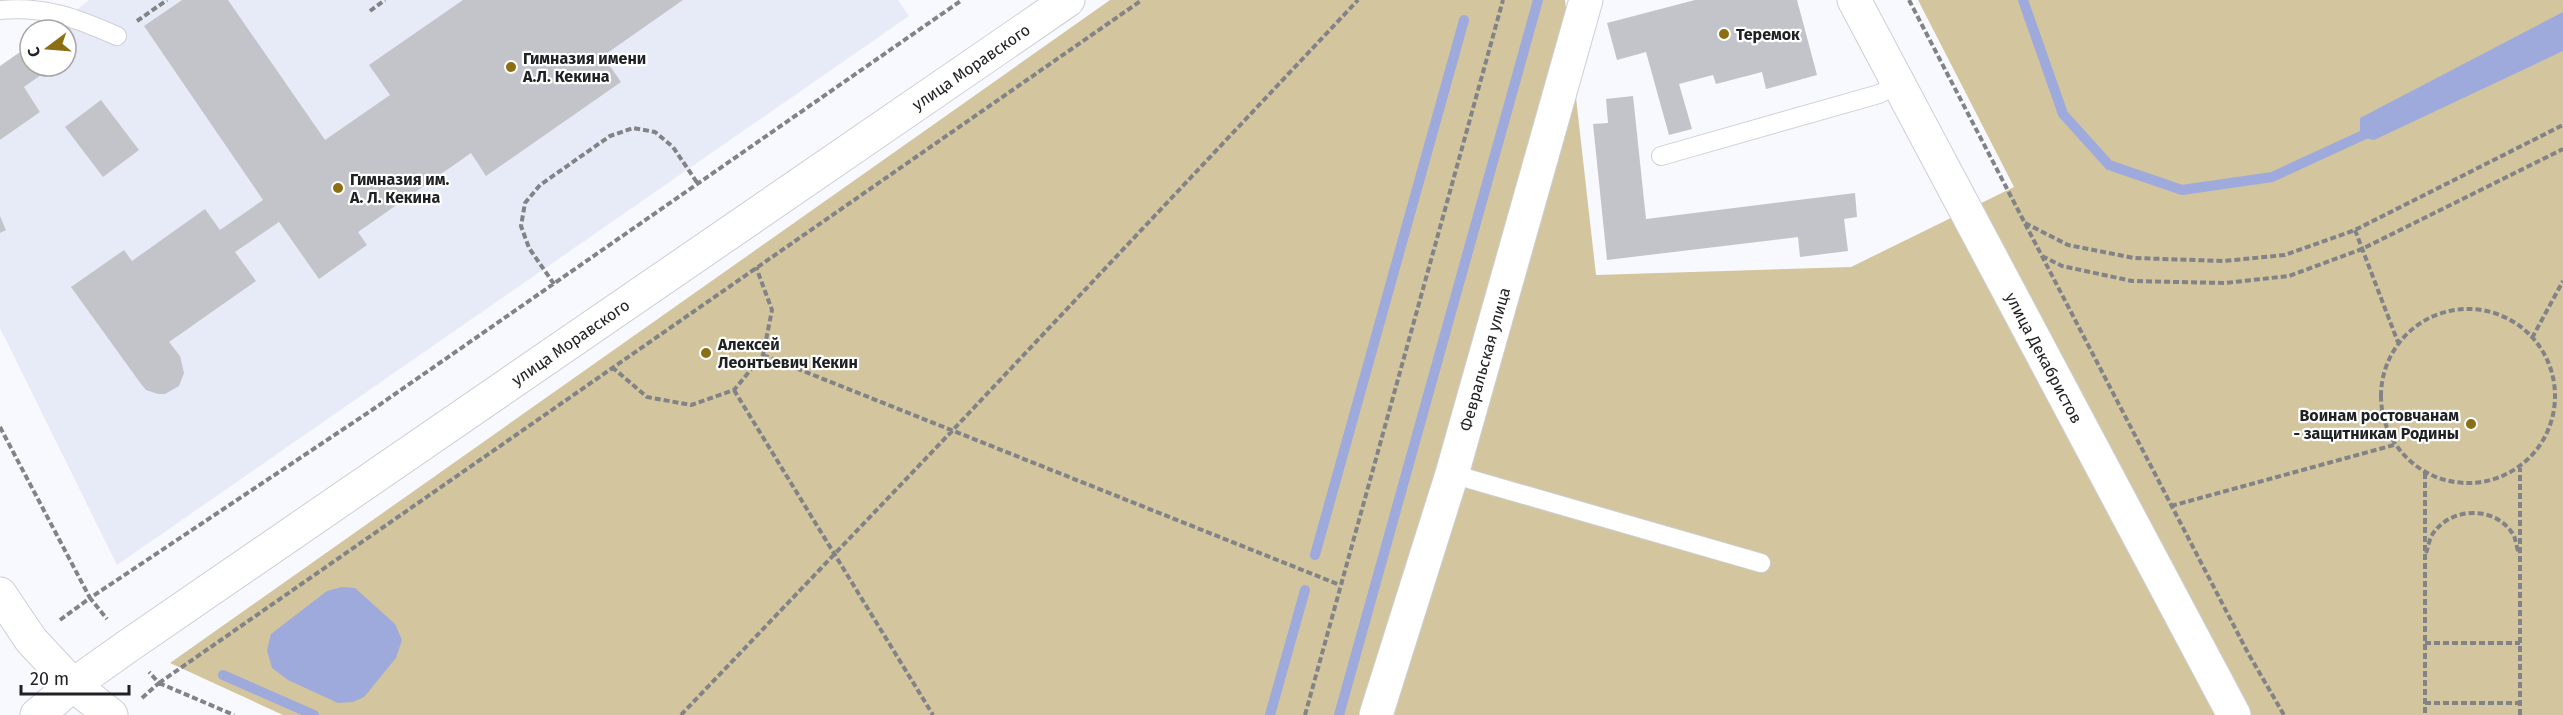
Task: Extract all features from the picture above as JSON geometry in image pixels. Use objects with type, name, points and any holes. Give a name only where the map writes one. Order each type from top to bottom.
[{"type":"street","name":"улица Моравского","points":[[37,715],[73,685],[1068,0]]},
{"type":"street","name":"Февральская улица","points":[[1376,715],[1452,474],[1586,0]]},
{"type":"street","name":"улица Декабристов","points":[[1854,0],[2234,715]]},
{"type":"street","points":[[0,594],[31,640],[73,685],[111,715]]},
{"type":"lane","points":[[0,10],[27,8],[72,17],[117,36]]},
{"type":"lane","points":[[1661,156],[1879,94],[1898,84]]},
{"type":"lane","points":[[1452,474],[1761,563]]},
{"type":"path","points":[[117,36],[167,0]]},
{"type":"path","points":[[370,11],[385,0]]},
{"type":"path","points":[[0,427],[90,598],[372,410],[962,0]]},
{"type":"path","points":[[234,715],[159,683],[1142,0]]},
{"type":"path","points":[[681,715],[1358,0]]},
{"type":"path","points":[[1305,715],[1503,0]]},
{"type":"path","points":[[1909,0],[2248,653],[2284,715]]},
{"type":"path","points":[[2024,223],[2068,245],[2134,258],[2224,261],[2285,255],[2355,230],[2563,125]]},
{"type":"path","points":[[554,284],[528,248],[521,226],[525,202],[540,185],[610,136],[633,128],[655,132],[673,147],[698,184]]},
{"type":"path","points":[[2041,255],[2062,266],[2132,281],[2225,283],[2289,276],[2362,249],[2563,149]]},
{"type":"path","points":[[2355,230],[2399,345]]},
{"type":"path","points":[[612,368],[647,397],[691,405],[734,390],[763,355],[772,310],[756,267]]},
{"type":"path","points":[[2532,338],[2563,281]]},
{"type":"path","points":[[2464,308],[2509,317],[2543,348],[2557,392],[2548,437],[2520,468],[2474,486],[2425,473],[2394,445],[2379,402],[2389,356],[2399,345],[2420,322],[2464,308]]},
{"type":"path","points":[[763,355],[1340,585]]},
{"type":"path","points":[[734,390],[933,715]]},
{"type":"path","points":[[2557,392],[2563,390]]},
{"type":"path","points":[[2171,506],[2394,445]]},
{"type":"path","points":[[2520,468],[2520,715]]},
{"type":"path","points":[[2425,473],[2425,715]]},
{"type":"path","points":[[2425,560],[2431,536],[2449,518],[2473,512],[2497,518],[2514,536],[2520,560]]},
{"type":"path","points":[[2425,644],[2521,643]]},
{"type":"path","points":[[2425,703],[2520,703]]},
{"type":"shaded area","points":[[89,0],[898,0],[909,16],[117,565],[0,328],[0,233],[6,229],[0,217],[0,140],[40,112],[24,87],[37,78],[78,78],[78,18],[66,18]]},
{"type":"shaded area","points":[[1110,0],[1565,0],[1596,275],[1851,267],[2014,187],[1918,0],[2563,0],[2563,715],[283,715],[170,663]]},
{"type":"water","points":[[2563,12],[2563,51],[2374,140],[2360,137],[2360,118]]},
{"type":"water","points":[[342,587],[355,588],[395,624],[402,640],[396,658],[364,697],[353,702],[338,703],[288,680],[272,668],[267,650],[271,634],[327,591]]},
{"type":"building","name":"Гимназия им. А. Л. Кекина","points":[[182,0],[228,0],[325,140],[390,95],[369,65],[463,0],[683,0],[603,56],[621,82],[486,176],[471,153],[358,232],[367,245],[319,279],[279,222],[235,252],[256,281],[169,342],[180,356],[184,373],[179,386],[165,394],[158,394],[146,390],[141,384],[71,287],[124,250],[132,261],[205,209],[220,230],[263,200],[144,26]]},
{"type":"building","name":"Теремок","points":[[1695,0],[1797,0],[1817,75],[1766,89],[1762,72],[1716,84],[1713,75],[1679,84],[1692,129],[1669,135],[1646,52],[1617,60],[1607,23]]},
{"type":"building","points":[[18,53],[18,78],[37,78],[24,87],[40,112],[0,140],[0,66]]},
{"type":"building","points":[[1633,96],[1646,219],[1855,193],[1857,217],[1844,219],[1848,251],[1800,257],[1798,237],[1607,260],[1593,124],[1608,123],[1606,99]]},
{"type":"building","points":[[101,100],[139,150],[103,177],[65,127]]},
{"type":"building","points":[[0,216],[6,230],[0,233]]},
{"type":"waterway","points":[[1339,715],[1538,0]]},
{"type":"waterway","points":[[2023,0],[2063,114],[2109,165],[2182,190],[2272,177],[2372,131]]},
{"type":"waterway","points":[[1315,555],[1464,20]]},
{"type":"waterway","points":[[1270,715],[1305,590]]},
{"type":"waterway","points":[[223,675],[314,715]]},
{"type":"place","name":"Теремок","points":[[1724,34]]},
{"type":"place","name":"Гимназия имени А.Л. Кекина","points":[[511,67]]},
{"type":"place","name":"Гимназия им. А. Л. Кекина","points":[[338,188]]},
{"type":"place","name":"Алексей Леонтьевич Кекин","points":[[706,353]]},
{"type":"place","name":"Воинам ростовчанам - защитникам Родины","points":[[2471,424]]}]
